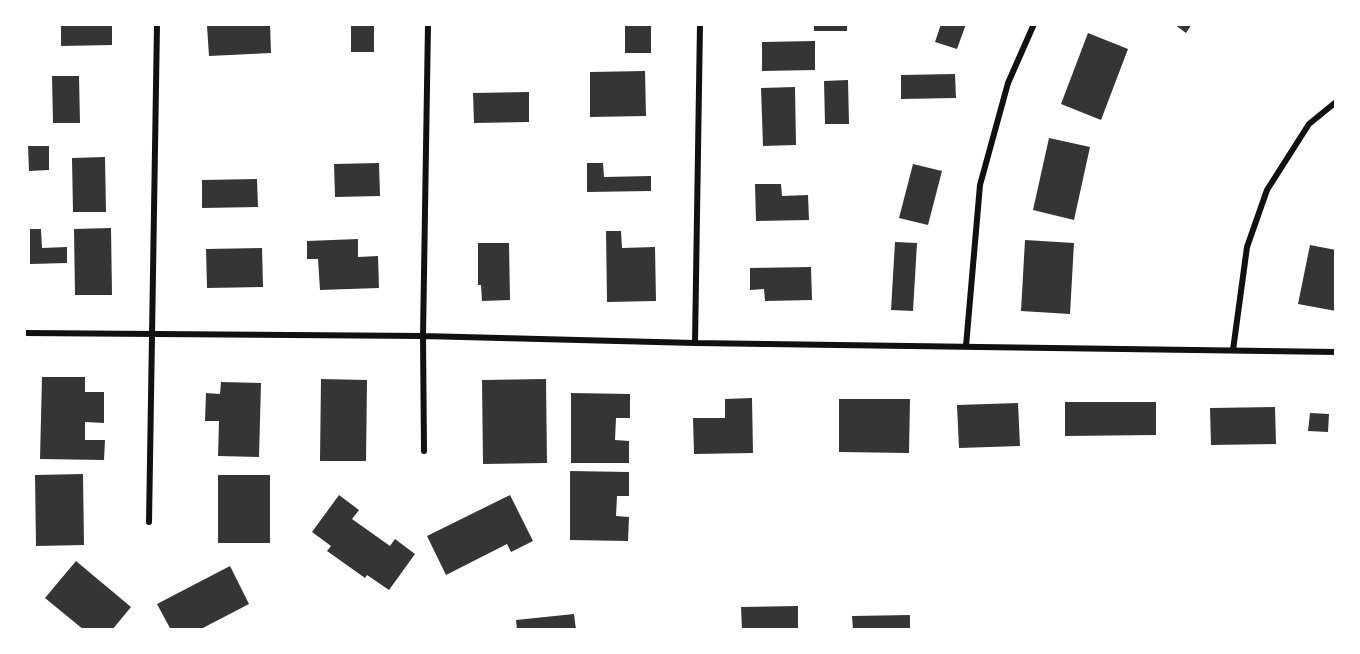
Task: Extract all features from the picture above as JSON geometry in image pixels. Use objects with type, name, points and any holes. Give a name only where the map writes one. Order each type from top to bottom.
[{"type":"street","points":[[150,522],[156,24]]},
{"type":"street","points":[[424,451],[423,336],[428,24]]},
{"type":"street","points":[[694,343],[700,24]]},
{"type":"street","points":[[966,346],[980,184],[1008,83],[1034,24]]},
{"type":"street","points":[[1233,350],[1248,247],[1267,190],[1309,124],[1336,102]]},
{"type":"street","points":[[24,333],[423,336],[694,343],[1336,352]]},
{"type":"building","points":[[61,24],[112,24],[112,45],[61,46]]},
{"type":"building","points":[[270,24],[271,53],[209,56],[207,26]]},
{"type":"building","points":[[351,24],[374,24],[374,52],[351,52]]},
{"type":"building","points":[[814,24],[847,24],[847,31],[814,31]]},
{"type":"building","points":[[941,24],[966,24],[957,49],[935,42]]},
{"type":"building","points":[[1174,24],[1192,24],[1186,33]]},
{"type":"building","points":[[651,25],[651,53],[625,53],[625,26]]},
{"type":"building","points":[[1088,33],[1128,49],[1101,120],[1061,104]]},
{"type":"building","points":[[815,41],[815,70],[762,71],[762,42]]},
{"type":"building","points":[[645,71],[646,116],[590,117],[590,72]]},
{"type":"building","points":[[955,74],[956,98],[901,99],[901,75]]},
{"type":"building","points":[[52,76],[79,76],[80,123],[53,123]]},
{"type":"building","points":[[848,80],[849,124],[825,124],[824,81]]},
{"type":"building","points":[[795,87],[796,145],[763,146],[761,88]]},
{"type":"building","points":[[529,92],[529,122],[474,123],[473,93]]},
{"type":"building","points":[[1049,138],[1090,147],[1074,220],[1033,210]]},
{"type":"building","points":[[28,146],[49,146],[49,170],[29,171]]},
{"type":"building","points":[[105,157],[106,212],[73,212],[72,158]]},
{"type":"building","points":[[379,163],[380,196],[335,197],[334,164]]},
{"type":"building","points":[[587,163],[603,163],[604,177],[651,176],[651,191],[587,192]]},
{"type":"building","points":[[913,164],[942,171],[928,225],[899,218]]},
{"type":"building","points":[[257,179],[258,207],[202,208],[202,180]]},
{"type":"building","points":[[755,184],[781,184],[782,196],[808,195],[809,220],[756,221]]},
{"type":"building","points":[[111,228],[112,295],[75,295],[74,229]]},
{"type":"building","points":[[30,229],[41,229],[42,248],[67,247],[67,263],[30,264]]},
{"type":"building","points":[[606,231],[621,231],[622,248],[655,247],[656,301],[607,302]]},
{"type":"building","points":[[358,239],[358,257],[378,256],[379,288],[320,290],[318,259],[307,259],[307,241]]},
{"type":"building","points":[[1025,240],[1074,243],[1070,314],[1021,311]]},
{"type":"building","points":[[895,242],[917,243],[913,311],[891,310]]},
{"type":"building","points":[[478,243],[509,243],[510,300],[482,301],[481,285],[478,285]]},
{"type":"building","points":[[1310,245],[1336,250],[1336,311],[1298,304]]},
{"type":"building","points":[[262,248],[263,287],[207,288],[206,249]]},
{"type":"building","points":[[811,267],[812,300],[765,301],[764,289],[750,290],[750,268]]},
{"type":"building","points":[[42,377],[85,377],[85,392],[104,392],[104,423],[85,422],[85,440],[105,440],[104,460],[40,459]]},
{"type":"building","points":[[321,379],[367,380],[366,461],[320,461]]},
{"type":"building","points":[[546,379],[547,463],[483,464],[482,380]]},
{"type":"building","points":[[221,382],[261,383],[259,457],[218,456],[219,421],[205,421],[206,393],[220,394]]},
{"type":"building","points":[[571,393],[630,394],[630,418],[616,418],[615,440],[629,441],[629,463],[571,463]]},
{"type":"building","points":[[752,398],[753,453],[694,454],[693,418],[725,418],[725,399]]},
{"type":"building","points":[[839,399],[910,399],[909,453],[839,452]]},
{"type":"building","points":[[1065,402],[1156,402],[1156,435],[1065,436]]},
{"type":"building","points":[[1018,403],[1020,446],[959,448],[957,405]]},
{"type":"building","points":[[1275,407],[1276,444],[1211,445],[1210,408]]},
{"type":"building","points":[[1310,413],[1329,414],[1328,432],[1308,431]]},
{"type":"building","points":[[570,471],[629,472],[629,496],[617,496],[616,516],[629,517],[628,541],[570,540]]},
{"type":"building","points":[[83,474],[84,545],[36,546],[35,475]]},
{"type":"building","points":[[218,475],[270,475],[270,543],[218,543]]},
{"type":"building","points":[[339,495],[359,510],[352,519],[390,546],[395,539],[415,554],[389,590],[367,575],[365,578],[327,551],[331,546],[312,532]]},
{"type":"building","points":[[510,495],[533,541],[511,552],[507,544],[446,575],[427,536]]},
{"type":"building","points":[[76,561],[131,607],[112,630],[84,630],[45,598]]},
{"type":"building","points":[[230,566],[249,604],[199,630],[171,630],[157,604]]},
{"type":"building","points":[[798,606],[798,630],[742,630],[741,607]]},
{"type":"building","points":[[574,614],[576,630],[517,630],[516,620]]},
{"type":"building","points":[[910,615],[910,630],[853,630],[852,616]]}]
